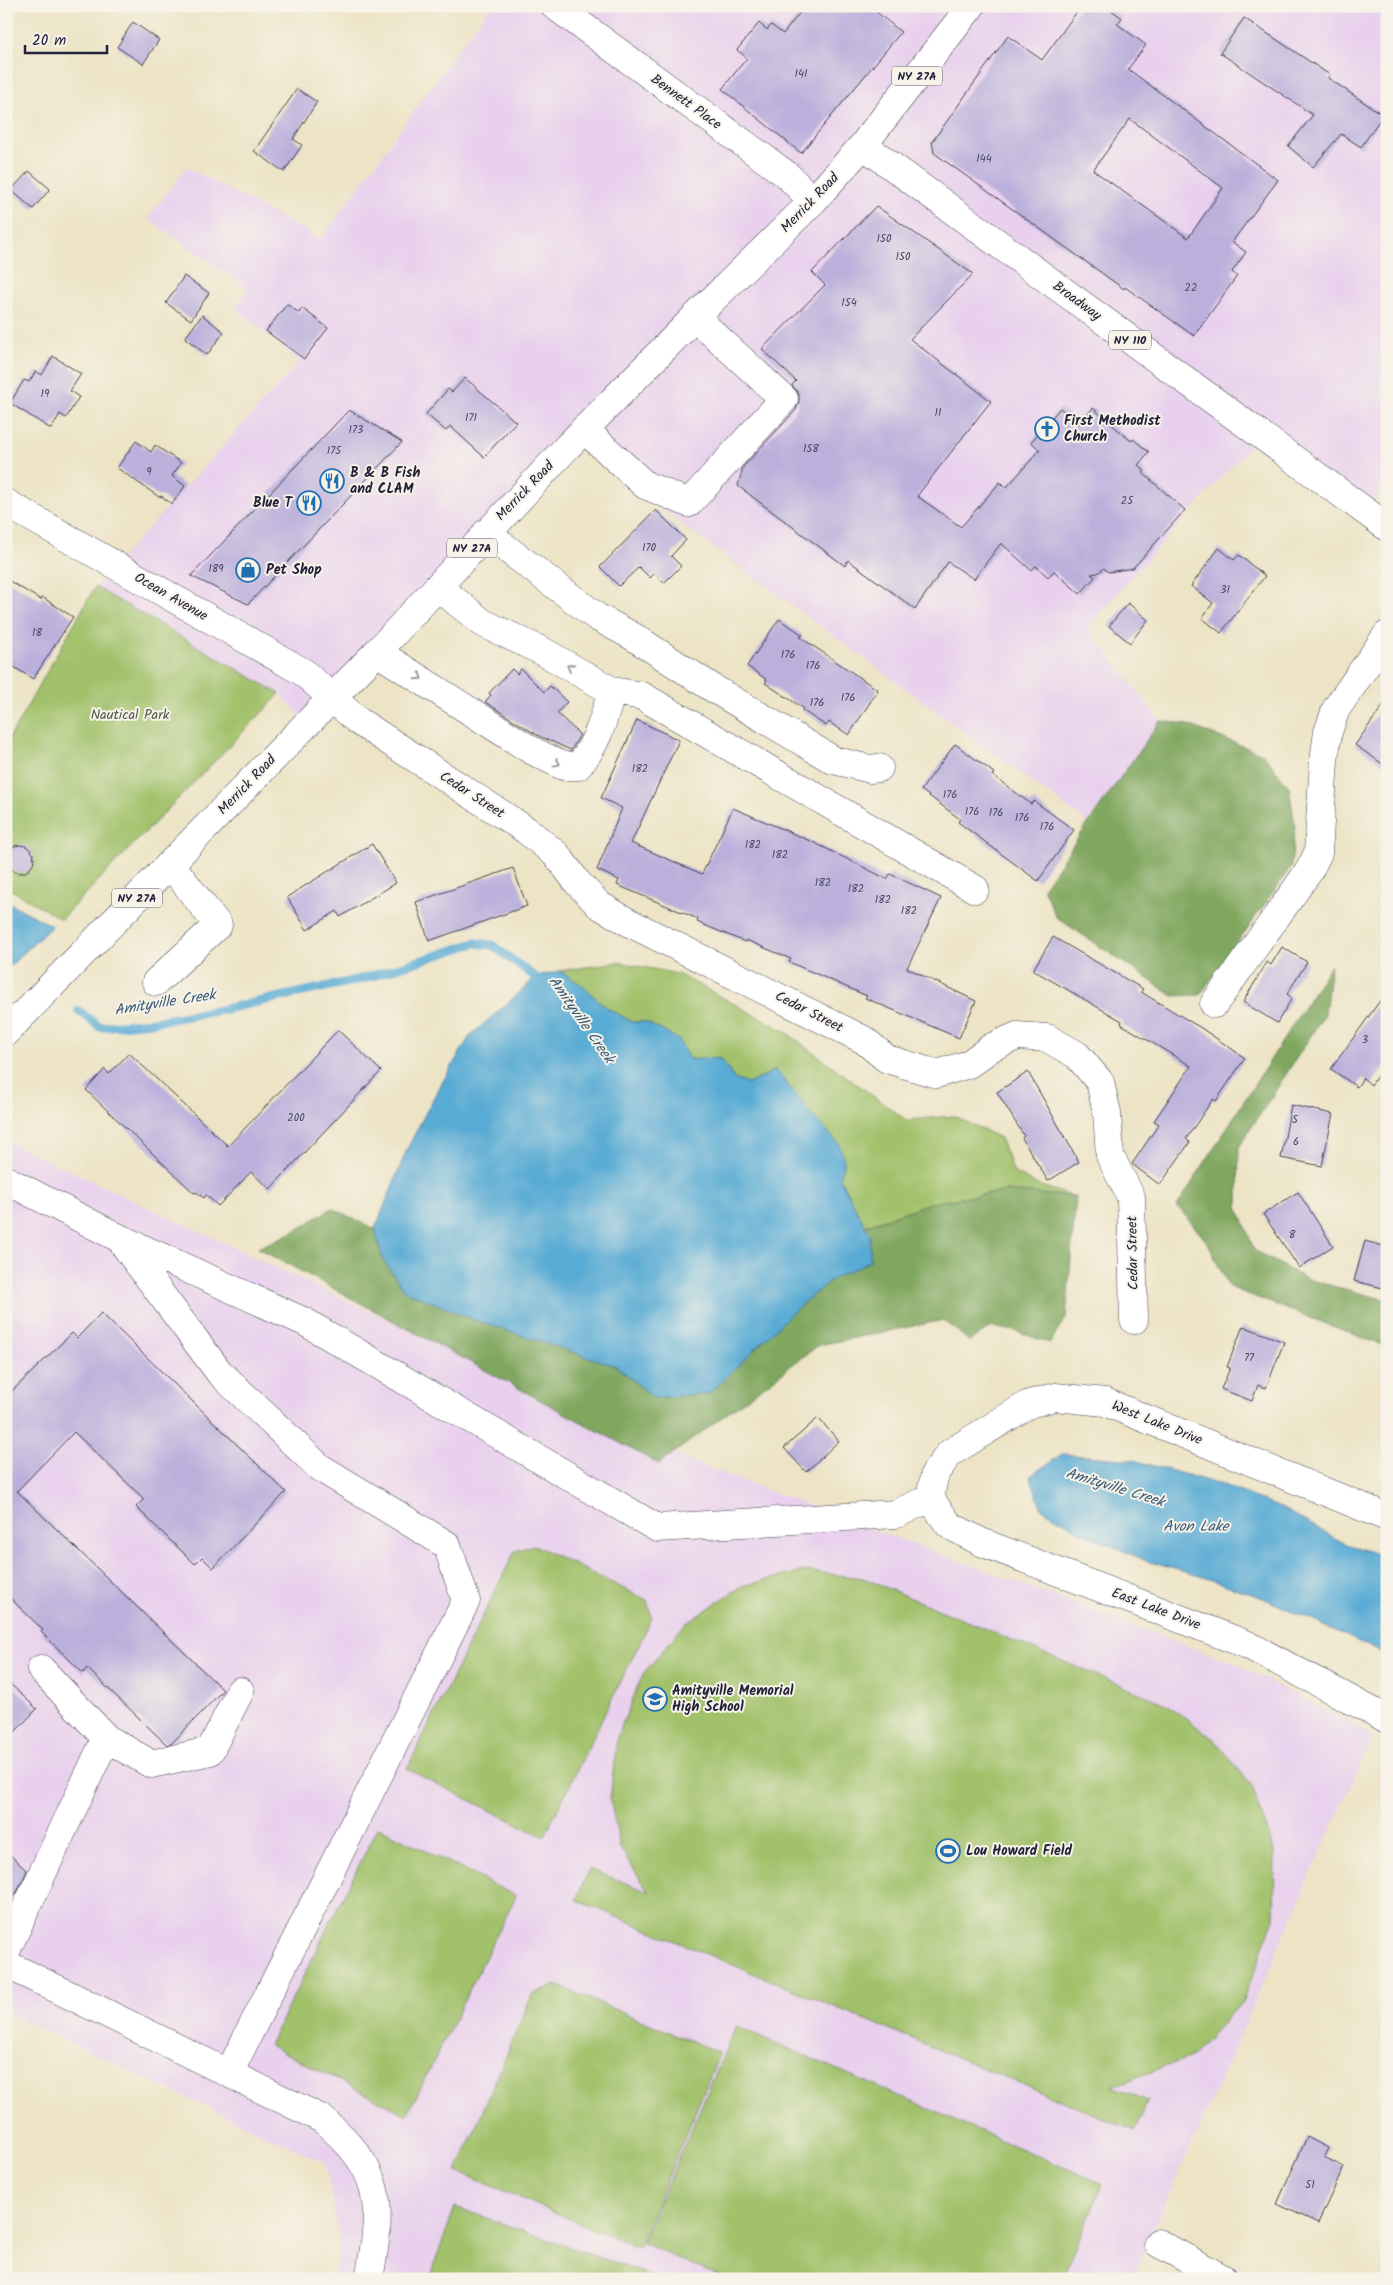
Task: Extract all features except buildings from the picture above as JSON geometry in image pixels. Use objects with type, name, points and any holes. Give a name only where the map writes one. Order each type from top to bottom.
[{"type":"street","name":"Bennett Place","points":[[555,6],[788,176],[814,201]]},
{"type":"street","name":"Merrick Road","points":[[6,1032],[330,698],[378,652],[584,429],[814,201],[864,145],[971,6]]},
{"type":"street","name":"Broadway","points":[[864,145],[1387,527]]},
{"type":"street","points":[[584,429],[645,485],[689,503],[784,399],[695,317]]},
{"type":"street","name":"Ocean Avenue","points":[[6,503],[302,672],[330,698]]},
{"type":"street","points":[[486,533],[597,617],[634,636],[711,687],[833,760],[870,769],[879,768]]},
{"type":"street","points":[[438,587],[483,623],[544,652],[612,691],[642,696],[975,889]]},
{"type":"street","points":[[1214,1004],[1308,871],[1318,853],[1324,761],[1328,732],[1336,709],[1387,635]]},
{"type":"street","points":[[378,652],[531,750],[563,766],[578,766],[588,756],[600,730],[612,691]]},
{"type":"street","name":"Cedar Street","points":[[330,698],[358,721],[526,830],[557,855],[577,882],[599,905],[630,923],[864,1040],[888,1059],[937,1074],[969,1064],[992,1047],[1017,1036],[1047,1038],[1077,1055],[1100,1082],[1107,1112],[1110,1156],[1131,1197],[1134,1320]]},
{"type":"street","points":[[156,982],[218,924],[170,864]]},
{"type":"street","points":[[6,1180],[119,1238],[306,1322],[657,1528],[896,1514],[930,1498]]},
{"type":"street","points":[[119,1238],[218,1372],[318,1466],[446,1545],[466,1601],[229,2073]]},
{"type":"street","name":"West Lake Drive","points":[[930,1498],[935,1473],[950,1452],[1030,1404],[1055,1397],[1105,1402],[1387,1517]]},
{"type":"street","name":"East Lake Drive","points":[[930,1498],[949,1525],[981,1542],[1248,1645],[1387,1719]]},
{"type":"street","points":[[41,1669],[106,1738],[151,1764],[210,1751],[240,1691]]},
{"type":"street","points":[[6,1952],[106,1738]]},
{"type":"street","points":[[6,1964],[322,2119],[343,2136],[366,2164],[375,2188],[379,2212],[369,2279]]},
{"type":"street","points":[[1158,2243],[1224,2279]]},
{"type":"shaded area","points":[[490,6],[1387,6],[1387,479],[1362,516],[1255,440],[1087,627],[1160,721],[1088,823],[577,447],[314,730],[280,694],[95,587],[300,361],[235,308],[248,289],[148,219],[186,167],[321,239]]},
{"type":"shaded area","name":"Amityville Memorial High School","points":[[6,1141],[692,1462],[1234,1663],[1373,1735],[1132,2279],[333,2279],[340,2243],[325,2163],[6,2012]]},
{"type":"green space","name":"Nautical Park","points":[[95,587],[280,694],[61,919],[6,887],[6,744]]},
{"type":"green space","points":[[1160,721],[1186,724],[1263,754],[1289,787],[1295,826],[1291,867],[1200,995],[1173,996],[1056,917],[1043,888]]},
{"type":"green space","points":[[618,962],[678,974],[783,1030],[906,1120],[954,1116],[1000,1138],[1014,1173],[1040,1186],[1076,1197],[1007,1191],[930,1203],[865,1226],[840,1179],[844,1160],[810,1113],[775,1070],[748,1084],[734,1079],[721,1059],[689,1059],[679,1040],[646,1022],[632,1022],[607,1008],[580,984],[560,971]]},
{"type":"green space","points":[[1331,965],[1325,1014],[1239,1147],[1238,1206],[1254,1250],[1306,1279],[1387,1300],[1387,1347],[1229,1287],[1207,1242],[1177,1206]]},
{"type":"green space","points":[[1007,1191],[1076,1197],[1066,1318],[1050,1343],[1015,1331],[992,1327],[969,1341],[944,1320],[819,1345],[659,1464],[258,1248],[295,1231],[332,1208],[375,1229],[383,1260],[566,1349],[616,1366],[654,1398],[710,1393],[796,1309],[832,1279],[870,1261],[865,1226],[930,1203]]},
{"type":"green space","points":[[534,1545],[647,1600],[652,1618],[544,1837],[407,1769],[515,1551]]},
{"type":"green space","name":"Lou Howard Field","points":[[804,1571],[863,1578],[1168,1705],[1215,1740],[1252,1786],[1275,1853],[1274,1919],[1243,2001],[1191,2057],[1113,2086],[1148,2101],[1135,2131],[576,1900],[589,1869],[649,1892],[620,1848],[610,1799],[617,1737],[643,1674],[685,1624],[742,1586]]},
{"type":"green space","points":[[378,1827],[516,1896],[407,2115],[269,2045]]},
{"type":"green space","points":[[556,1985],[720,2053],[638,2248],[457,2171],[532,1995]]},
{"type":"green space","points":[[736,2026],[1103,2184],[1062,2279],[725,2279],[642,2243]]},
{"type":"green space","points":[[455,2207],[661,2279],[429,2279]]},
{"type":"water","points":[[6,901],[52,926],[6,970]]},
{"type":"water","points":[[560,971],[580,984],[607,1008],[632,1022],[646,1022],[679,1040],[689,1059],[721,1059],[734,1079],[748,1084],[776,1070],[810,1113],[839,1144],[844,1160],[840,1179],[870,1235],[870,1261],[832,1279],[796,1309],[710,1393],[654,1398],[616,1366],[477,1321],[405,1291],[383,1260],[375,1229],[407,1149],[437,1091],[470,1036],[535,977]]},
{"type":"water","name":"Avon Lake","points":[[1062,1454],[1133,1460],[1226,1486],[1283,1509],[1344,1543],[1387,1557],[1387,1657],[1366,1645],[1263,1598],[1203,1577],[1146,1561],[1083,1533],[1042,1509],[1030,1476]]},
{"type":"waterway","name":"Amityville Creek","points":[[79,1011],[100,1027],[152,1022],[221,1010],[366,978],[475,943],[492,945],[535,977],[541,986]]},
{"type":"place","name":"First Methodist Church","points":[[1047,429]]},
{"type":"place","name":"B & B Fish and CLAM","points":[[332,481]]},
{"type":"place","name":"Blue T","points":[[309,503]]},
{"type":"place","name":"Pet Shop","points":[[248,570]]},
{"type":"place","name":"Amityville Memorial High School","points":[[655,1699]]},
{"type":"place","name":"Lou Howard Field","points":[[948,1851]]}]
